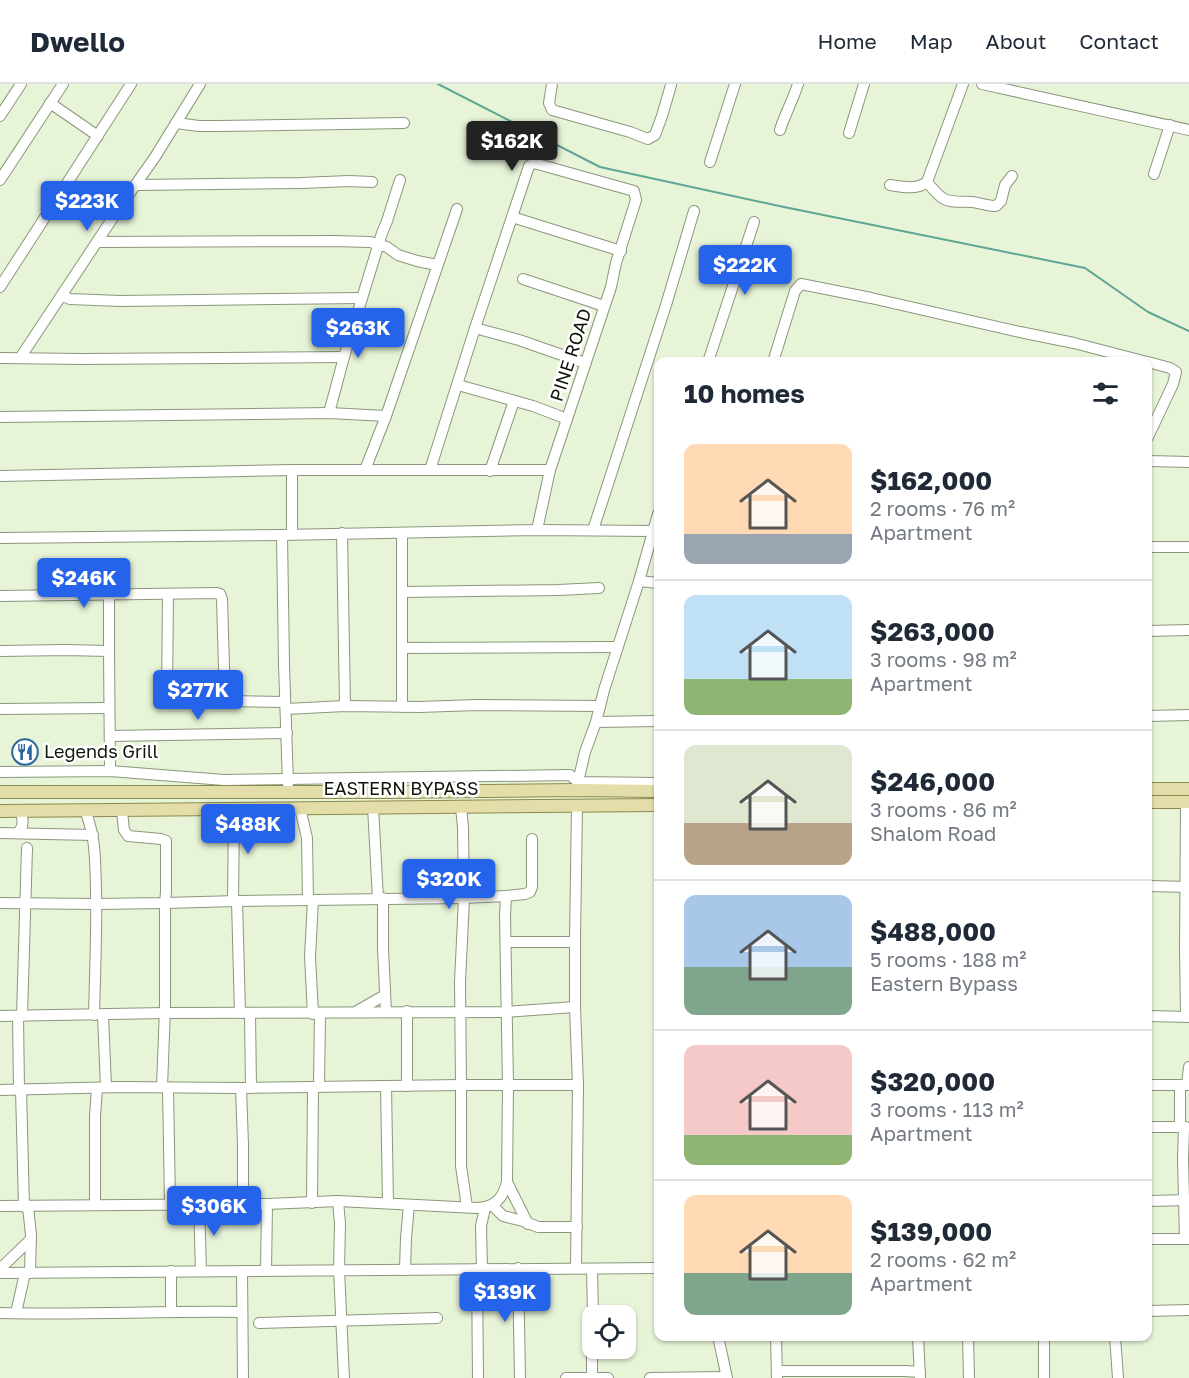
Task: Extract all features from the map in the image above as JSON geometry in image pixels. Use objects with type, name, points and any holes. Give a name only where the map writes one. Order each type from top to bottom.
[{"type":"main road","name":"EASTERN BYPASS","points":[[4,792],[478,791],[577,786],[654,791]]},
{"type":"main road","points":[[1152,789],[1189,789]]},
{"type":"main road","points":[[622,790],[622,806]]},
{"type":"main road","points":[[1152,802],[1188,802]]},
{"type":"main road","name":"EASTERN BYPASS","points":[[0,811],[654,805]]},
{"type":"street","points":[[0,116],[21,84]]},
{"type":"street","points":[[0,180],[63,84]]},
{"type":"street","points":[[1,285],[131,84]]},
{"type":"street","points":[[20,358],[137,185],[200,84]]},
{"type":"street","points":[[552,84],[549,103],[552,110],[648,139],[655,135],[662,117],[669,84]]},
{"type":"street","points":[[710,162],[735,84]]},
{"type":"street","points":[[780,130],[793,102],[798,84]]},
{"type":"street","points":[[849,133],[864,84]]},
{"type":"street","points":[[890,185],[919,187],[927,182],[963,84]]},
{"type":"street","points":[[982,84],[1189,130]]},
{"type":"street","points":[[50,103],[98,136]]},
{"type":"street","points":[[176,123],[199,126],[404,123]]},
{"type":"street","points":[[1154,174],[1170,125]]},
{"type":"street","name":"PINE ROAD","points":[[512,217],[529,166],[534,163],[634,191],[636,200],[550,470],[537,530]]},
{"type":"street","points":[[927,182],[944,200],[973,202],[992,207],[998,205],[1005,185],[1012,176]]},
{"type":"street","points":[[329,413],[344,357],[400,180]]},
{"type":"street","points":[[137,185],[372,182]]},
{"type":"street","points":[[364,470],[386,416],[457,208]]},
{"type":"street","points":[[593,530],[694,211]]},
{"type":"street","points":[[430,470],[512,217],[621,251]]},
{"type":"street","points":[[710,357],[754,222]]},
{"type":"street","points":[[97,242],[370,242],[379,244],[398,255],[437,265]]},
{"type":"street","points":[[523,279],[604,306]]},
{"type":"street","points":[[775,357],[795,291],[801,284],[1090,346],[1129,357]]},
{"type":"street","points":[[62,296],[70,299],[120,301],[362,298]]},
{"type":"street","points":[[475,328],[519,340],[585,363]]},
{"type":"street","points":[[0,358],[344,357]]},
{"type":"street","points":[[1152,363],[1176,372],[1173,384],[1152,429]]},
{"type":"street","points":[[458,385],[533,406],[567,419]]},
{"type":"street","points":[[490,471],[514,401]]},
{"type":"street","points":[[0,417],[329,413],[386,416]]},
{"type":"street","points":[[1152,461],[1189,462]]},
{"type":"street","points":[[0,476],[292,470],[550,470]]},
{"type":"street","points":[[288,792],[285,706],[287,535],[292,470]]},
{"type":"street","points":[[577,786],[585,752],[654,528]]},
{"type":"street","points":[[0,538],[537,530],[653,531]]},
{"type":"street","points":[[342,533],[345,706]]},
{"type":"street","points":[[402,533],[402,707]]},
{"type":"street","points":[[1152,547],[1189,547]]},
{"type":"street","points":[[639,580],[654,582]]},
{"type":"street","points":[[403,592],[599,588]]},
{"type":"street","points":[[0,596],[213,592],[220,594],[225,701]]},
{"type":"street","points":[[168,594],[167,697],[178,700],[285,706],[600,706]]},
{"type":"street","points":[[109,595],[110,771]]},
{"type":"street","points":[[1152,631],[1189,630]]},
{"type":"street","points":[[402,648],[618,647]]},
{"type":"street","points":[[0,651],[110,651]]},
{"type":"street","points":[[0,710],[109,708]]},
{"type":"street","points":[[1152,716],[1189,715]]},
{"type":"street","points":[[596,722],[654,721]]},
{"type":"street","points":[[110,736],[287,733]]},
{"type":"street","points":[[4,792],[4,772],[110,771],[224,780],[570,775],[577,786]]},
{"type":"street","points":[[478,777],[478,791]]},
{"type":"street","points":[[577,786],[654,783]]},
{"type":"street","points":[[1152,1016],[1188,1017],[1188,802]]},
{"type":"street","points":[[576,1268],[577,806]]},
{"type":"street","points":[[373,807],[386,1012]]},
{"type":"street","points":[[461,807],[464,898],[460,982],[461,1166],[467,1208]]},
{"type":"street","points":[[300,808],[308,838],[311,900],[310,957],[316,1013],[312,1203]]},
{"type":"street","points":[[234,809],[235,901],[245,1013],[243,1203]]},
{"type":"street","points":[[85,810],[94,845],[101,1088],[95,1116],[95,1205]]},
{"type":"street","points":[[18,833],[23,827],[21,811]]},
{"type":"street","points":[[122,811],[124,830],[128,836],[161,839],[165,842],[165,1088],[170,1204]]},
{"type":"street","points":[[1,832],[93,834]]},
{"type":"street","points":[[0,903],[96,904],[464,898],[525,894],[530,892],[532,887],[532,839]]},
{"type":"street","points":[[16,1313],[27,1273],[31,1239],[26,1207],[20,1089],[20,1016],[27,848]]},
{"type":"street","points":[[1152,886],[1187,887]]},
{"type":"street","points":[[0,1206],[267,1204],[338,1201],[467,1208],[488,1207],[498,1201],[507,1182],[506,896]]},
{"type":"street","points":[[506,942],[575,942]]},
{"type":"street","points":[[354,1013],[385,995]]},
{"type":"street","points":[[0,1016],[506,1012],[575,1007]]},
{"type":"street","points":[[407,1011],[407,1086]]},
{"type":"street","points":[[1152,1239],[1187,1239],[1184,1127],[1189,1067]]},
{"type":"street","points":[[0,1090],[578,1085]]},
{"type":"street","points":[[1152,1085],[1186,1085]]},
{"type":"street","points":[[386,1086],[388,1203]]},
{"type":"street","points":[[1152,1127],[1184,1127]]},
{"type":"street","points":[[507,1182],[528,1224]]},
{"type":"street","points":[[1152,1201],[1186,1200]]},
{"type":"street","points":[[338,1201],[344,1378]]},
{"type":"street","points":[[199,1204],[201,1270]]},
{"type":"street","points":[[266,1271],[267,1204]]},
{"type":"street","points":[[405,1270],[409,1205]]},
{"type":"street","points":[[488,1207],[503,1216],[538,1227],[577,1227]]},
{"type":"street","points":[[478,1378],[480,1226],[488,1207]]},
{"type":"street","points":[[0,1271],[31,1239]]},
{"type":"street","points":[[518,1268],[520,1378]]},
{"type":"street","points":[[0,1271],[27,1273],[654,1268]]},
{"type":"street","points":[[592,1269],[593,1305]]},
{"type":"street","points":[[171,1271],[171,1311]]},
{"type":"street","points":[[242,1271],[243,1378]]},
{"type":"street","points":[[1152,1311],[1189,1310]]},
{"type":"street","points":[[0,1313],[242,1312]]},
{"type":"street","points":[[259,1323],[437,1318]]},
{"type":"street","points":[[650,1378],[726,1378],[719,1341]]},
{"type":"street","points":[[776,1341],[777,1375],[904,1371],[920,1375],[918,1341]]},
{"type":"street","points":[[968,1341],[969,1378]]},
{"type":"street","points":[[1044,1341],[1044,1378]]},
{"type":"street","points":[[1116,1341],[1118,1378]]},
{"type":"street","points":[[592,1359],[592,1377]]},
{"type":"street","points":[[566,1378],[608,1378]]},
{"type":"waterway","points":[[438,84],[600,167],[1085,268],[1148,312],[1189,331]]},
{"type":"place","name":"Legends Grill","points":[[25,752]]}]
